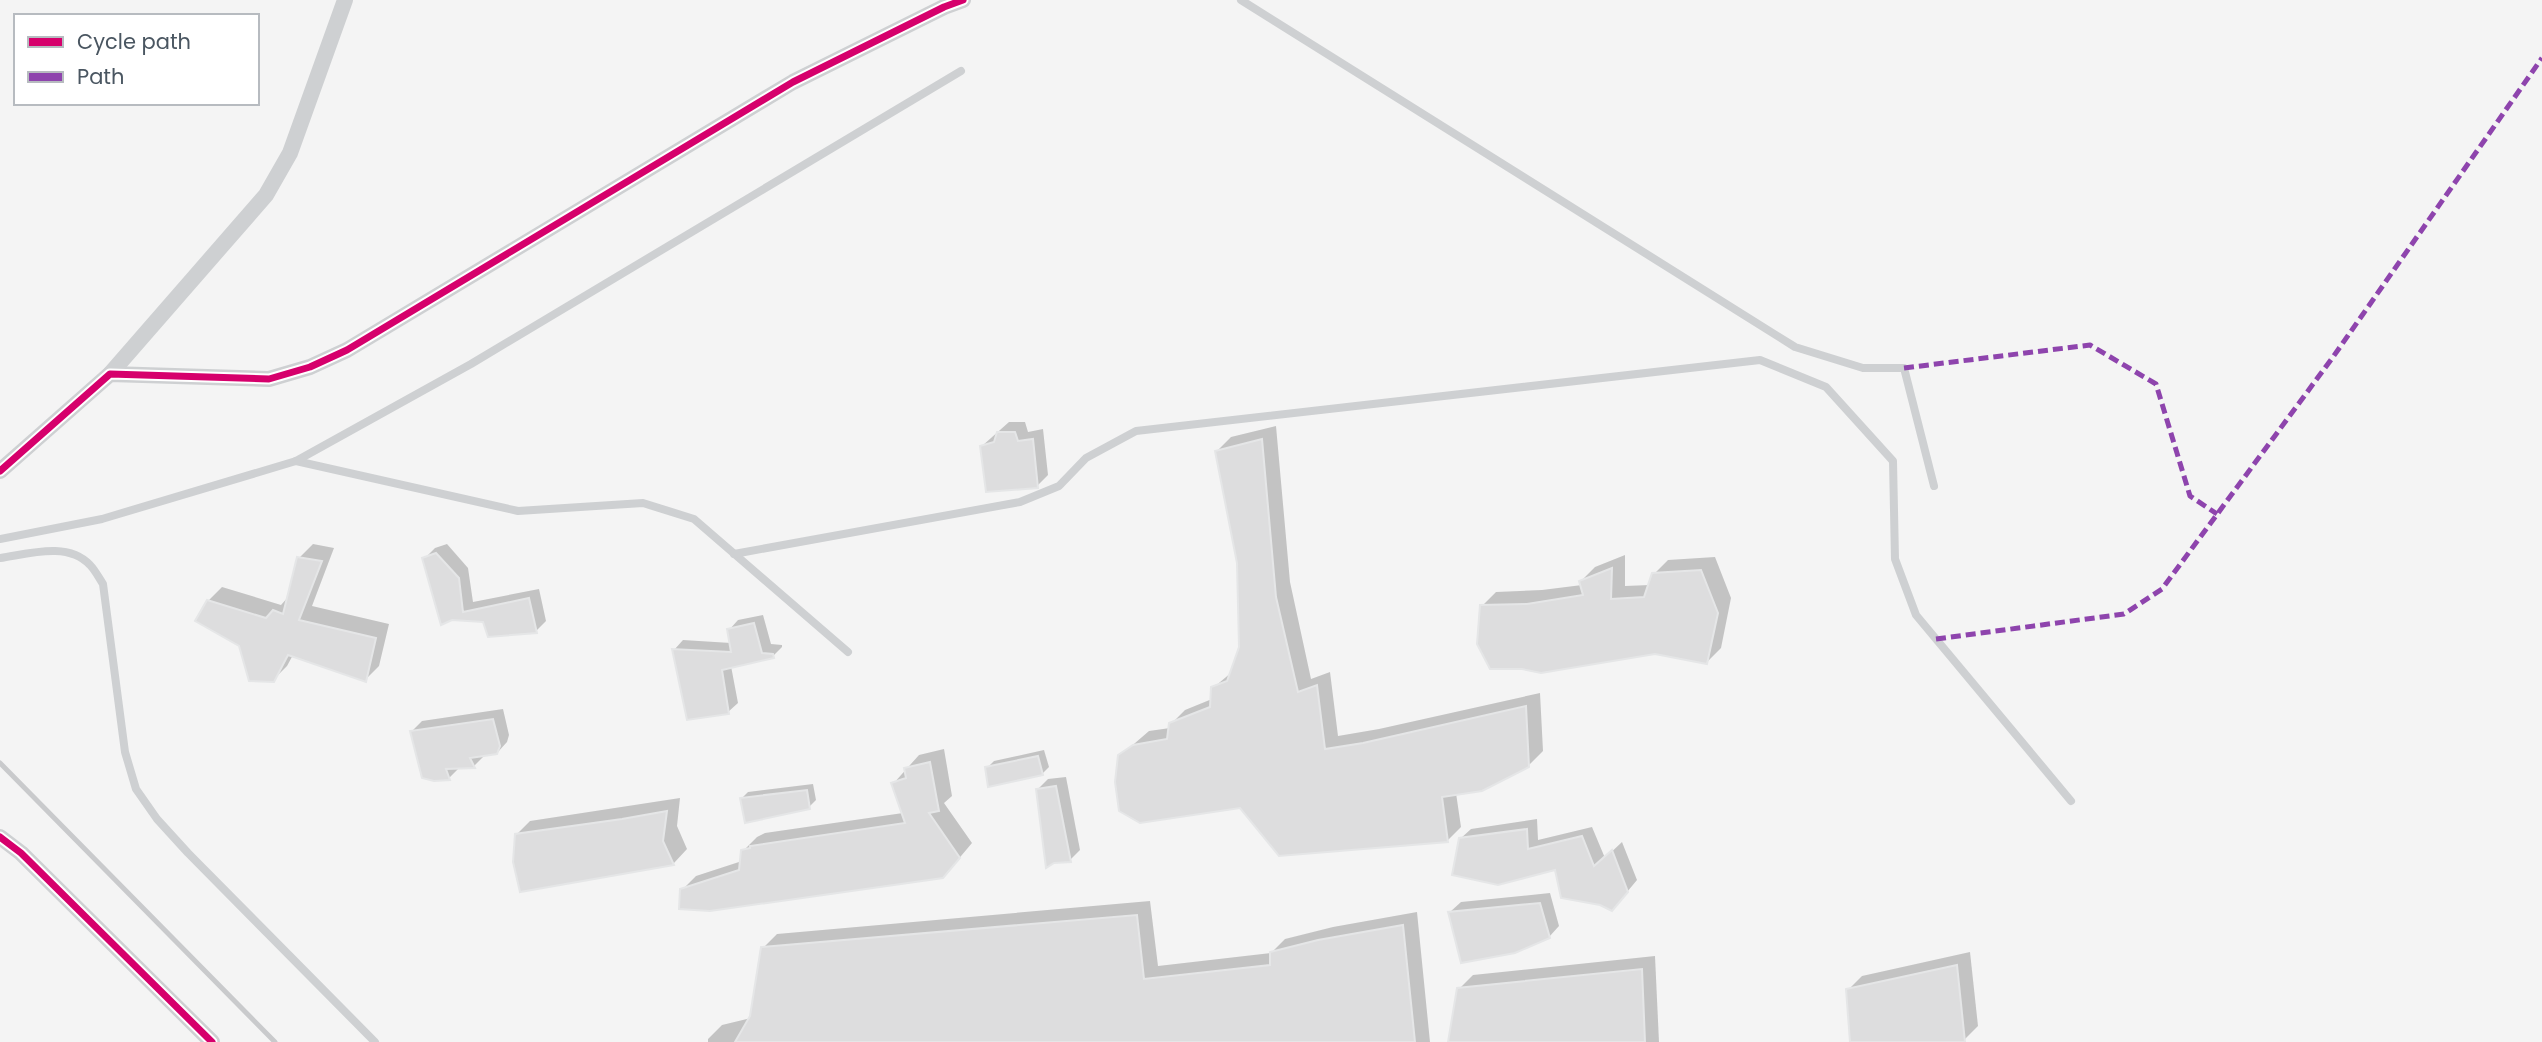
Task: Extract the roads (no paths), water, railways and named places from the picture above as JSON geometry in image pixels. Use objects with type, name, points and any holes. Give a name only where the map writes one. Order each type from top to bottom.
[{"type":"street","points":[[0,471],[110,374],[266,195],[290,153],[345,0]]},
{"type":"street","points":[[110,374],[270,379],[310,367],[347,350],[793,82],[963,0]]},
{"type":"street","points":[[2,841],[21,853],[212,1042]]},
{"type":"lane","points":[[1241,0],[1794,347],[1863,368],[1904,368],[1934,486]]},
{"type":"lane","points":[[0,539],[102,519],[296,461],[471,364],[961,71]]},
{"type":"lane","points":[[734,554],[1020,502],[1059,486],[1086,458],[1136,431],[1760,360],[1826,387],[1893,461],[1895,559],[1916,615],[2071,801]]},
{"type":"lane","points":[[296,461],[519,511],[643,503],[694,519],[848,652]]},
{"type":"lane","points":[[0,558],[54,550],[76,555],[90,565],[103,584],[125,752],[136,789],[157,819],[188,853],[374,1042]]},
{"type":"railway","points":[[0,763],[275,1042]]}]
